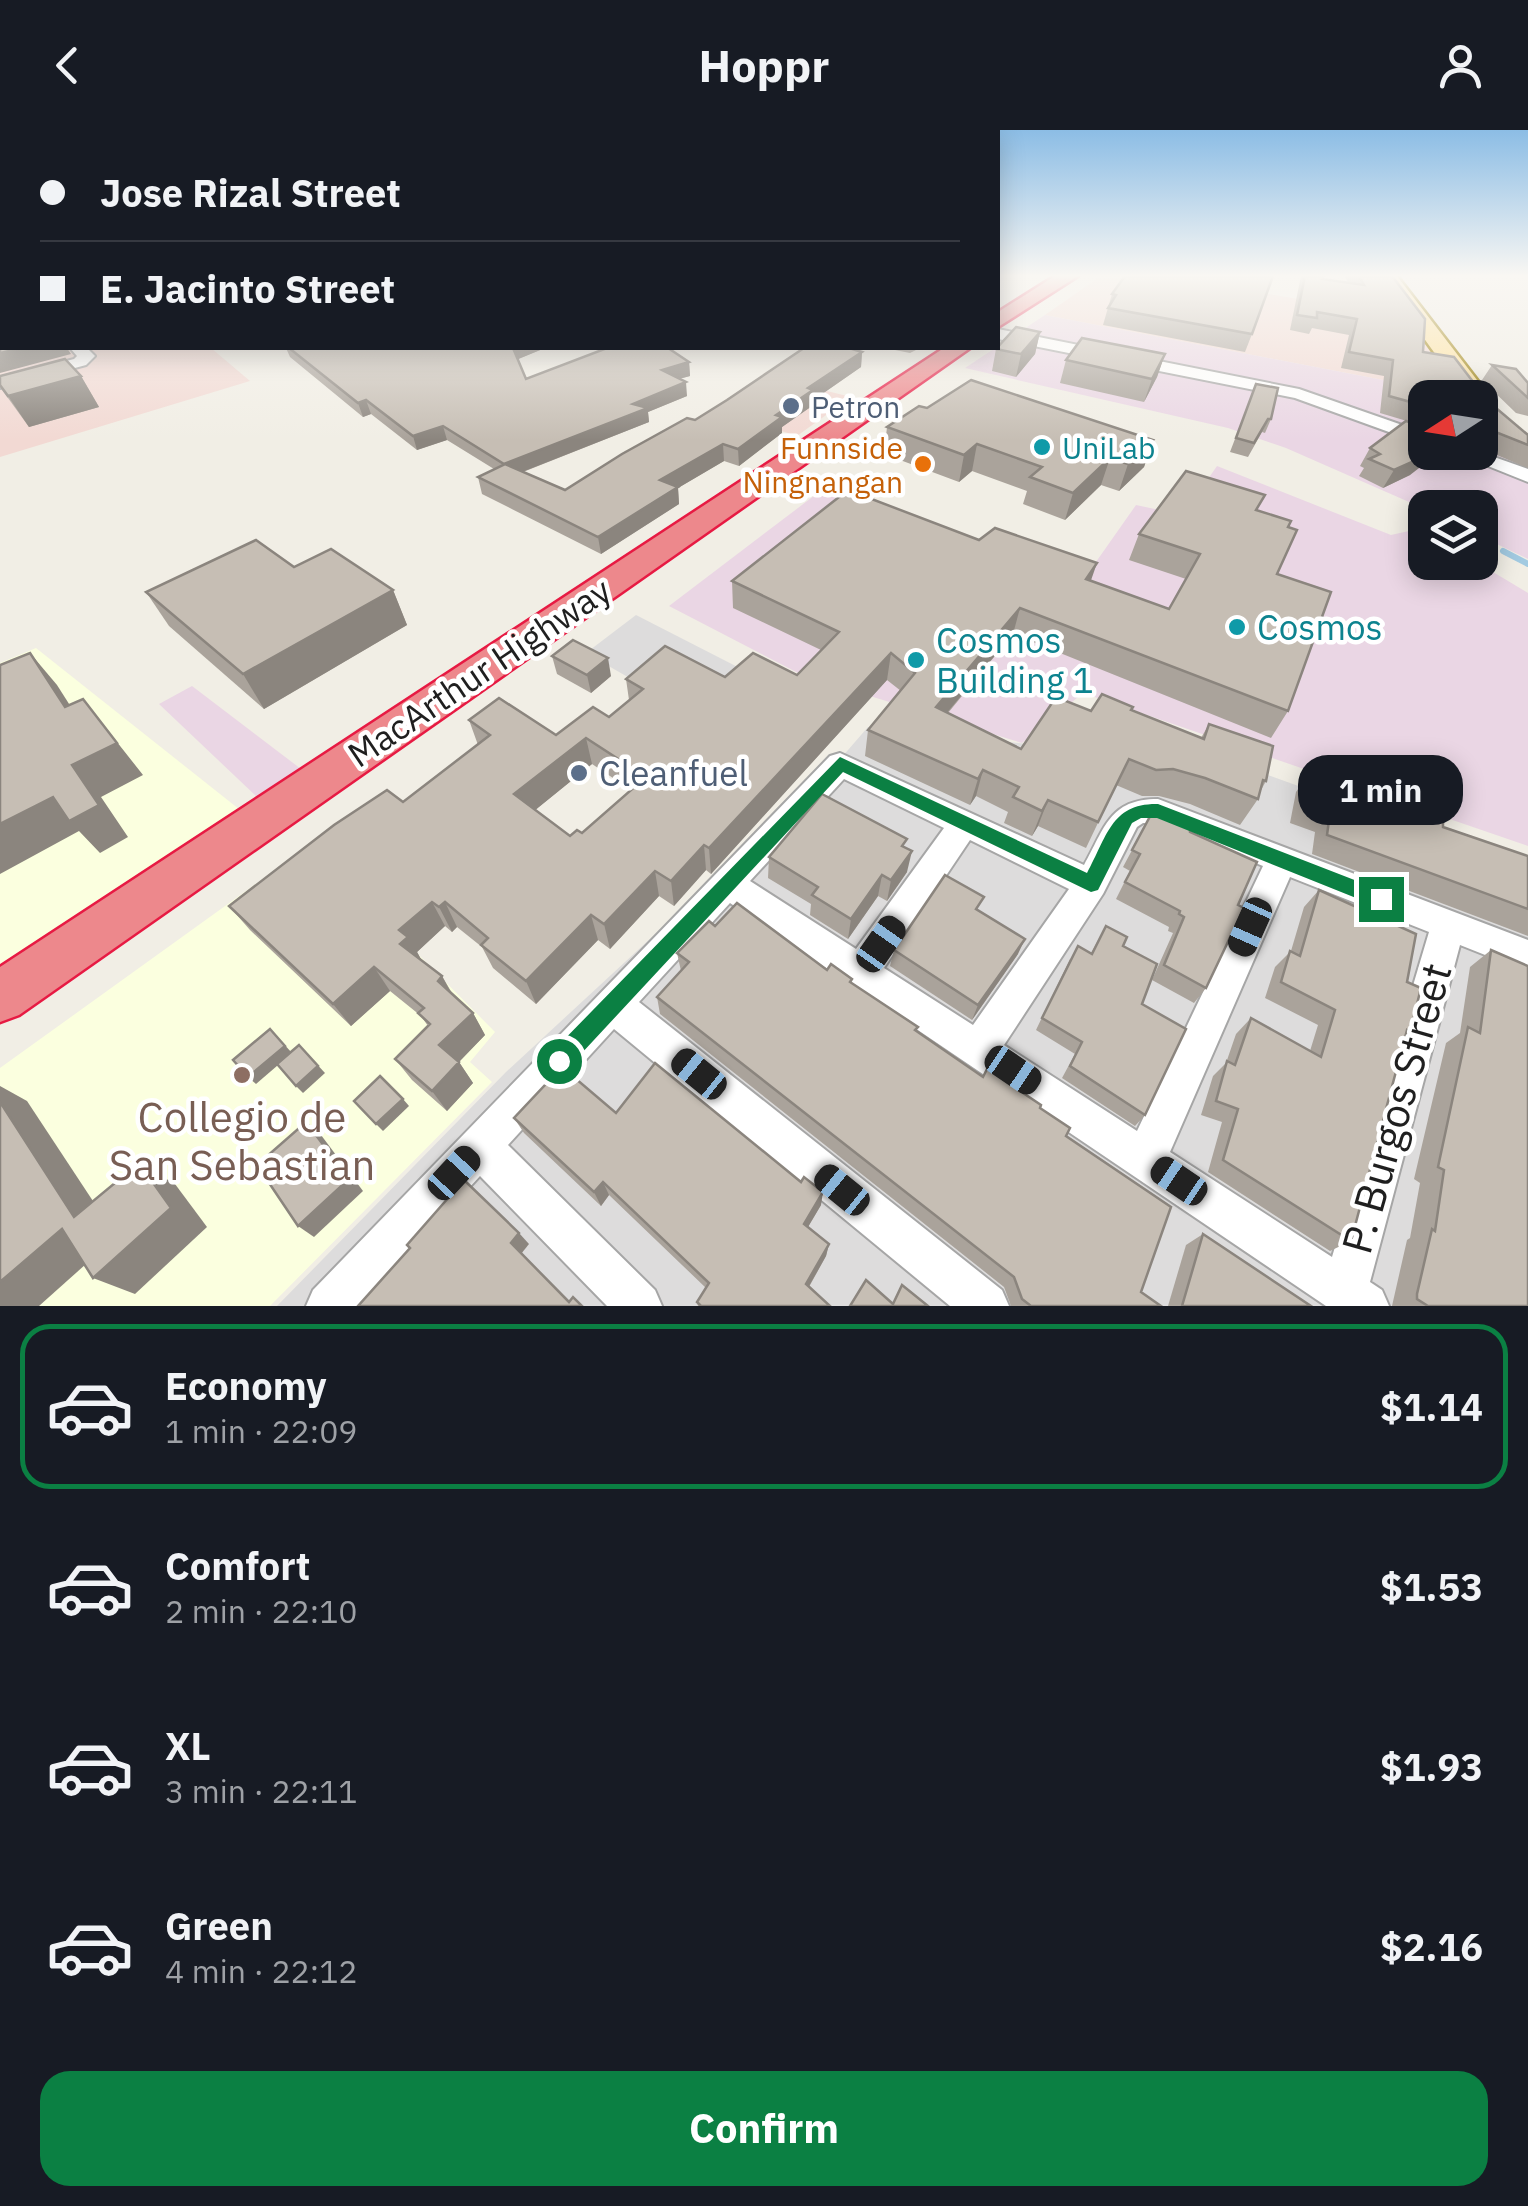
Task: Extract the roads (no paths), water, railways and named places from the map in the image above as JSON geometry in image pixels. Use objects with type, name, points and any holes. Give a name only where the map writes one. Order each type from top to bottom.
[{"type":"highway","name":"MacArthur Highway","points":[[0,997],[956,350]]},
{"type":"main road","points":[[1429,331],[1466,380]]},
{"type":"street","points":[[1000,334],[1299,394],[1408,433]]},
{"type":"street","points":[[0,383],[82,354]]},
{"type":"street","points":[[1498,465],[1528,476]]},
{"type":"street","points":[[330,1306],[840,764],[1091,884]]},
{"type":"street","points":[[980,1047],[1091,884],[1126,818],[1138,811],[1158,811],[1528,956]]},
{"type":"street","points":[[860,973],[964,824]]},
{"type":"street","points":[[1146,1158],[1280,861]]},
{"type":"street","points":[[725,882],[1356,1299]]},
{"type":"street","name":"P. Burgos Street","points":[[1356,1299],[1448,924]]},
{"type":"street","points":[[612,1004],[986,1306]]},
{"type":"street","points":[[479,1146],[639,1306]]},
{"type":"waterway","points":[[1503,551],[1528,564]]},
{"type":"place","name":"Petron","points":[[791,406]]},
{"type":"place","name":"UniLab","points":[[1042,447]]},
{"type":"place","name":"Funnside Ningnangan","points":[[923,464]]},
{"type":"place","name":"Cosmos","points":[[1237,627]]},
{"type":"place","name":"Cosmos Building 1","points":[[916,660]]},
{"type":"place","name":"Cleanfuel","points":[[579,773]]},
{"type":"place","name":"Collegio de San Sebastian","points":[[242,1075]]}]
